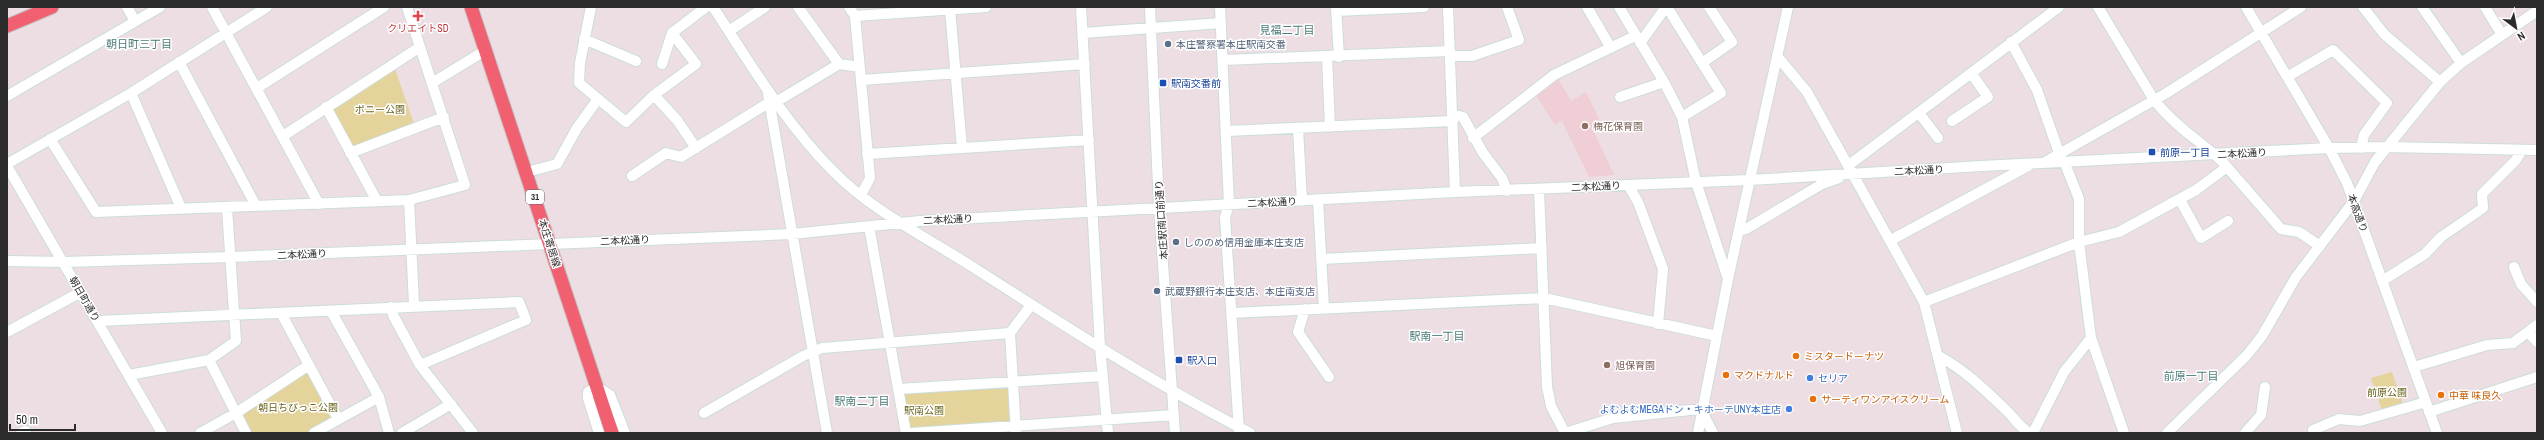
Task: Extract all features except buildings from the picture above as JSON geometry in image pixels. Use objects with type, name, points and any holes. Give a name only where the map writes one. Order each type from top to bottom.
[{"type":"main road","points":[[7,26],[52,7]]},
{"type":"main road","name":"本庄寄居線","points":[[471,7],[527,172],[612,433]]},
{"type":"street","points":[[127,7],[135,21]]},
{"type":"street","points":[[7,96],[160,7]]},
{"type":"street","points":[[212,7],[227,32],[319,204]]},
{"type":"street","points":[[7,165],[131,93],[267,7]]},
{"type":"street","points":[[257,88],[384,7]]},
{"type":"street","points":[[50,139],[96,212],[409,200],[465,185],[407,7]]},
{"type":"street","points":[[591,7],[584,39],[579,82],[626,122],[654,95],[696,64],[672,33]]},
{"type":"street","points":[[662,64],[672,33],[706,7]]},
{"type":"street","points":[[714,7],[767,90],[773,102],[833,172],[860,195],[885,214],[901,222],[1031,305],[1239,430],[1250,433]]},
{"type":"street","points":[[729,31],[765,7]]},
{"type":"street","points":[[798,7],[839,64]]},
{"type":"street","points":[[849,7],[855,16],[870,178],[860,195]]},
{"type":"street","points":[[855,16],[914,10],[950,10],[986,7]]},
{"type":"street","points":[[1081,7],[1100,347],[1108,420],[1108,433]]},
{"type":"street","name":"本庄駅南口前通り","points":[[1150,7],[1159,208],[1175,433]]},
{"type":"street","points":[[1220,7],[1227,131],[1229,204],[1226,217],[1239,430]]},
{"type":"street","points":[[1339,57],[1336,9],[1424,7]]},
{"type":"street","points":[[1448,7],[1455,192]]},
{"type":"street","points":[[1223,60],[1450,54],[1472,56],[1519,40],[1507,7]]},
{"type":"street","points":[[1587,7],[1611,48]]},
{"type":"street","points":[[1619,7],[1664,82],[1682,117],[1696,182],[1728,279]]},
{"type":"street","points":[[1473,138],[1554,75],[1611,48],[1637,39],[1666,7],[1722,93],[1682,117]]},
{"type":"street","points":[[1702,62],[1732,42],[1709,7]]},
{"type":"street","points":[[1698,433],[1701,410],[1728,279],[1788,7]]},
{"type":"street","points":[[1740,230],[1746,229],[1850,169],[1919,113],[2058,7]]},
{"type":"street","points":[[2098,7],[2154,100],[2164,111],[2200,144],[2217,154],[2281,229],[2300,232],[2320,246]]},
{"type":"street","name":"本高通り","points":[[2246,7],[2329,148],[2354,201],[2437,433]]},
{"type":"street","points":[[2061,157],[2262,34],[2301,7]]},
{"type":"street","points":[[2362,7],[2384,34],[2440,82]]},
{"type":"street","points":[[2422,7],[2461,63]]},
{"type":"street","points":[[2485,7],[2502,35]]},
{"type":"street","points":[[950,10],[962,148]]},
{"type":"street","points":[[2167,433],[2254,345],[2296,277],[2354,201],[2375,162],[2440,82],[2461,63],[2537,11]]},
{"type":"street","points":[[1083,33],[1221,23]]},
{"type":"street","points":[[584,39],[636,61]]},
{"type":"street","points":[[2012,42],[2037,90],[2061,157],[2079,199],[2079,242],[2091,338],[2124,433]]},
{"type":"street","points":[[283,136],[420,47]]},
{"type":"street","points":[[432,83],[486,50]]},
{"type":"street","points":[[2287,77],[2333,50],[2387,103],[2364,135],[2361,148]]},
{"type":"street","points":[[1777,56],[1806,92],[1924,302],[1940,356],[1957,433]]},
{"type":"street","points":[[1327,58],[1330,127]]},
{"type":"street","points":[[179,62],[256,206]]},
{"type":"street","points":[[632,176],[666,153],[681,157],[839,64],[860,67]]},
{"type":"street","points":[[861,80],[1085,64]]},
{"type":"street","points":[[1952,121],[1988,97],[1971,73]]},
{"type":"street","points":[[1620,98],[1664,82]]},
{"type":"street","points":[[131,93],[181,208]]},
{"type":"street","points":[[654,95],[677,120],[696,148]]},
{"type":"street","points":[[527,172],[557,164],[577,128],[598,99]]},
{"type":"street","points":[[773,102],[792,234],[814,351],[827,433]]},
{"type":"street","points":[[326,107],[377,201]]},
{"type":"street","points":[[1919,113],[1938,138]]},
{"type":"street","points":[[1227,131],[1330,127],[1463,117],[1473,138],[1502,178],[1507,191]]},
{"type":"street","points":[[350,153],[444,118]]},
{"type":"street","points":[[1298,128],[1302,201]]},
{"type":"street","points":[[867,154],[1089,140]]},
{"type":"street","points":[[2382,281],[2425,254],[2441,237],[2483,208],[2482,194],[2516,160],[2537,143]]},
{"type":"street","name":"二本松通り","points":[[7,261],[64,262],[231,257],[410,248],[792,234],[901,222],[1455,192],[1539,190],[1628,184],[1749,180],[1850,169],[2030,165],[2061,157],[2217,154],[2329,148],[2386,147],[2529,150]]},
{"type":"street","name":"朝日町通り","points":[[7,165],[82,292],[162,433]]},
{"type":"street","points":[[1890,240],[2030,165]]},
{"type":"street","points":[[1924,302],[2079,242],[2119,232],[2180,200],[2227,167]]},
{"type":"street","points":[[1628,184],[1638,202],[1663,269],[1658,324]]},
{"type":"street","points":[[1539,190],[1547,388],[1551,406],[1565,433],[1613,418],[1701,410]]},
{"type":"street","points":[[409,200],[410,248],[414,305]]},
{"type":"street","points":[[1318,200],[1324,308]]},
{"type":"street","points":[[2180,200],[2201,238],[2228,221]]},
{"type":"street","points":[[128,375],[209,360],[236,341],[227,208]]},
{"type":"street","points":[[869,226],[906,433]]},
{"type":"street","points":[[1321,259],[1542,248]]},
{"type":"street","points":[[2514,267],[2521,284],[2537,302]]},
{"type":"street","points":[[7,332],[82,292]]},
{"type":"street","points":[[1233,313],[1544,298],[1717,336]]},
{"type":"street","points":[[98,321],[331,311],[414,305],[519,302],[526,320],[420,365]]},
{"type":"street","points":[[1016,429],[1010,334],[1031,305]]},
{"type":"street","points":[[391,307],[393,315],[420,365],[473,433]]},
{"type":"street","points":[[1305,309],[1298,332],[1329,377]]},
{"type":"street","points":[[331,311],[378,397],[389,433]]},
{"type":"street","points":[[281,313],[338,419]]},
{"type":"street","points":[[2414,367],[2487,345],[2513,343],[2537,326]]},
{"type":"street","points":[[2528,332],[2537,342]]},
{"type":"street","points":[[704,413],[814,351],[822,348],[1010,334]]},
{"type":"street","points":[[2033,433],[2064,372],[2091,338]]},
{"type":"street","points":[[1940,356],[1959,367],[1978,382],[1991,398],[2029,433]]},
{"type":"street","points":[[209,360],[246,433]]},
{"type":"street","points":[[200,433],[236,413],[309,365]]},
{"type":"street","points":[[898,389],[1103,376]]},
{"type":"street","points":[[2312,433],[2313,430],[2339,419],[2360,421],[2427,407],[2537,377]]},
{"type":"street","points":[[599,433],[588,398],[588,392],[597,387],[610,395],[625,433]]},
{"type":"street","points":[[2246,433],[2261,415],[2265,387]]},
{"type":"street","points":[[314,433],[378,397]]},
{"type":"street","points":[[402,433],[451,404]]},
{"type":"street","points":[[1701,410],[1713,433]]},
{"type":"street","points":[[912,433],[1016,429],[1174,415]]},
{"type":"shaded area","points":[[1557,77],[1571,101],[1586,92],[1603,127],[1594,132],[1614,175],[1589,177],[1562,121],[1555,125],[1534,92]]},
{"type":"green space","name":"ポニー公園","points":[[395,69],[414,124],[356,147],[352,146],[332,110],[333,107]]},
{"type":"green space","name":"朝日ちびっこ公園","points":[[307,371],[332,416],[331,420],[306,433],[250,433],[243,418],[244,413]]},
{"type":"green space","name":"前原公園","points":[[2392,372],[2404,407],[2383,414],[2371,378]]},
{"type":"green space","name":"駅南公園","points":[[1010,386],[1012,421],[1010,422],[908,429],[901,394],[905,392]]},
{"type":"place","name":"クリエイトSD","points":[[418,16]]},
{"type":"place","name":"本庄警察署本庄駅南交番","points":[[1168,44]]},
{"type":"place","name":"駅南交番前","points":[[1163,83]]},
{"type":"place","name":"梅花保育園","points":[[1585,126]]},
{"type":"place","name":"前原一丁目","points":[[2152,152]]},
{"type":"place","name":"しののめ信用金庫本庄支店","points":[[1176,242]]},
{"type":"place","name":"武蔵野銀行本庄支店、本庄南支店","points":[[1157,291]]},
{"type":"place","name":"ミスタードーナツ","points":[[1796,356]]},
{"type":"place","name":"駅入口","points":[[1179,360]]},
{"type":"place","name":"旭保育園","points":[[1607,365]]},
{"type":"place","name":"マクドナルド","points":[[1726,375]]},
{"type":"place","name":"セリア","points":[[1810,378]]},
{"type":"place","name":"中華 味良久","points":[[2441,395]]},
{"type":"place","name":"サーティワンアイスクリーム","points":[[1813,399]]},
{"type":"place","name":"よむよむMEGAドン・キホーテUNY本庄店","points":[[1789,409]]},
{"type":"district","name":"見福二丁目","points":[[1287,30]]},
{"type":"district","name":"朝日町三丁目","points":[[139,44]]},
{"type":"district","name":"駅南一丁目","points":[[1437,336]]},
{"type":"district","name":"前原一丁目","points":[[2191,376]]},
{"type":"district","name":"駅南二丁目","points":[[862,401]]}]
